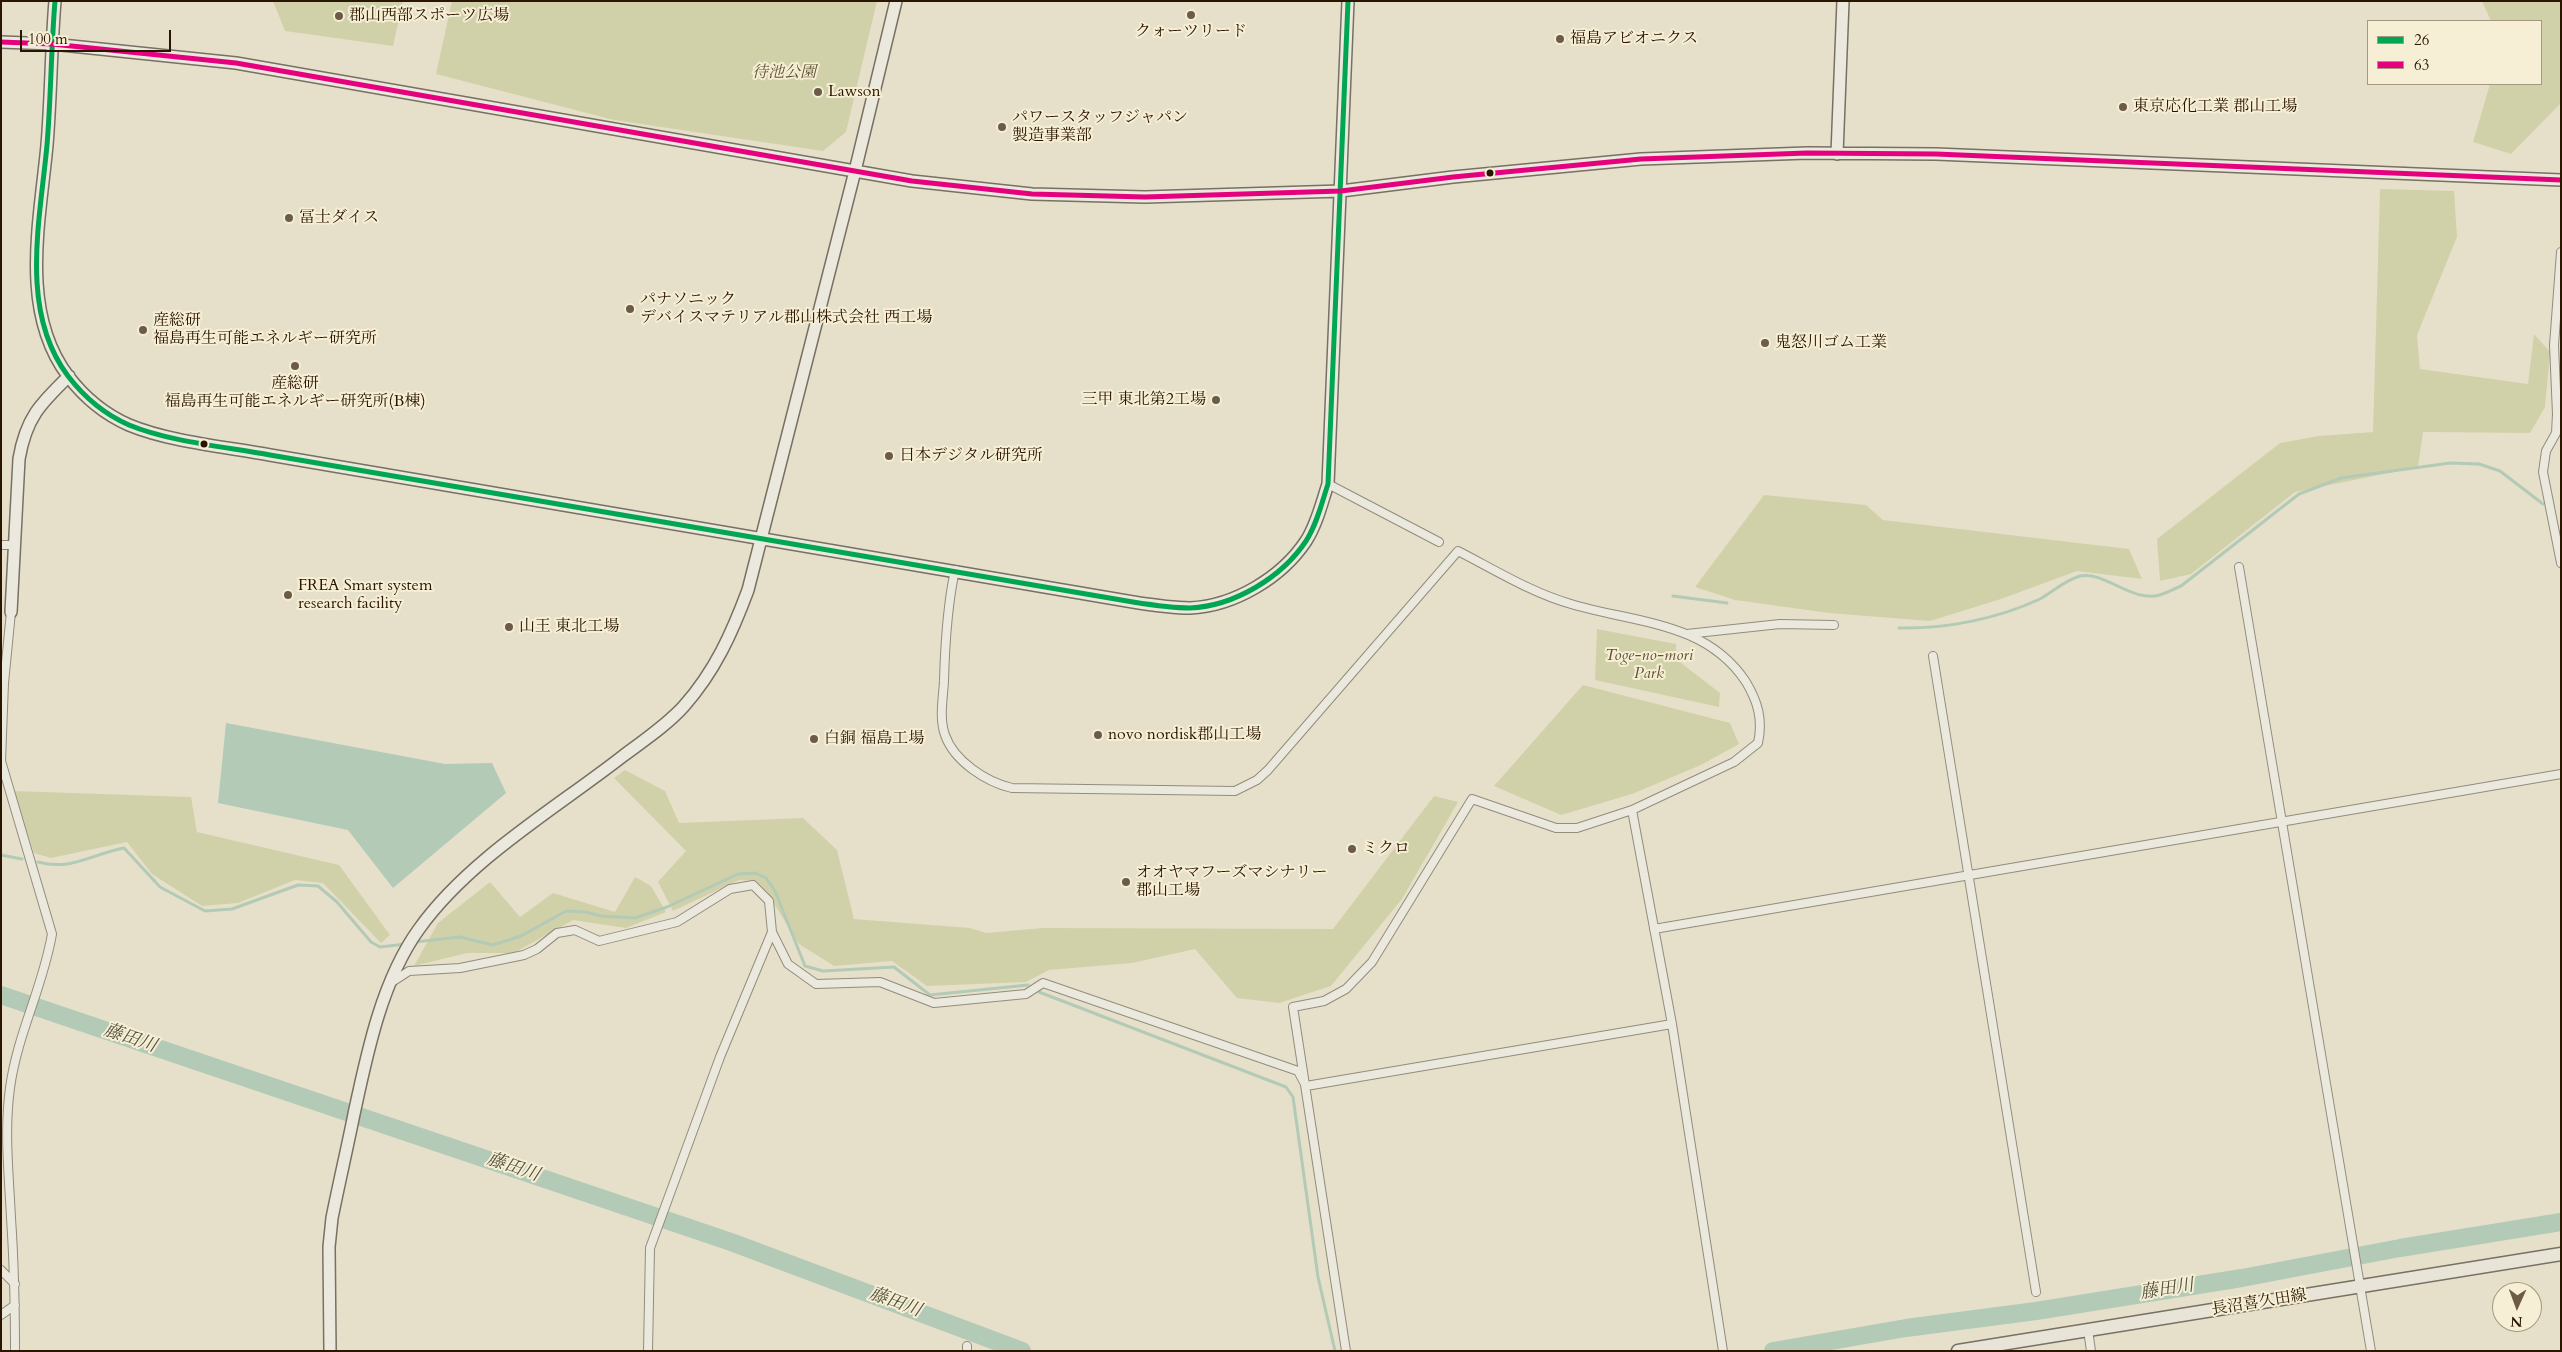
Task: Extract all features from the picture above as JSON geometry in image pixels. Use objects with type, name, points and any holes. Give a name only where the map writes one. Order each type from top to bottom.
[{"type":"main road","name":"長沼喜久田線","points":[[1958,1351],[2359,1283],[2561,1254]]},
{"type":"street","points":[[55,1],[47,142],[39,230],[38,306],[51,350],[78,391],[94,404],[129,425],[154,433],[760,538],[1163,607],[1192,608],[1220,602],[1247,592],[1269,578],[1290,561],[1307,540],[1328,484],[1348,1]]},
{"type":"street","points":[[330,1351],[329,1247],[346,1150],[374,1030],[400,961],[414,937],[435,908],[455,887],[500,849],[649,737],[683,707],[719,659],[733,630],[748,590],[855,171],[896,1]]},
{"type":"street","points":[[1838,154],[1843,1]]},
{"type":"street","points":[[1,42],[52,44],[236,63],[912,181],[1032,194],[1145,197],[1341,191],[1453,177],[1641,159],[1838,154],[1936,154],[2561,180]]},
{"type":"street","points":[[2561,252],[2554,345],[2557,423],[2556,433],[2546,452],[2543,472],[2561,563]]},
{"type":"street","points":[[15,1351],[15,1284],[4,1149],[10,1089],[23,1035],[40,982],[52,934],[1,761],[4,683],[11,612],[19,459],[22,436],[38,406],[68,376]]},
{"type":"street","points":[[1328,484],[1439,542]]},
{"type":"street","points":[[1,545],[14,544]]},
{"type":"street","points":[[955,570],[947,604],[942,722],[946,736],[958,755],[982,776],[1012,788],[1234,791],[1257,780],[1268,770],[1458,552],[1530,588],[1571,604],[1644,620],[1685,634],[1718,649],[1738,671],[1754,695],[1760,715],[1758,743],[1734,762],[1632,810],[1577,828],[1556,828],[1472,799],[1372,962],[1346,989],[1324,1001],[1294,1007],[1346,1351]]},
{"type":"street","points":[[2239,567],[2371,1351]]},
{"type":"street","points":[[1685,634],[1780,624],[1834,625]]},
{"type":"street","points":[[1932,656],[2009,1117],[2036,1292]]},
{"type":"street","points":[[1654,929],[2561,774]]},
{"type":"street","points":[[1632,810],[1672,1024],[1723,1348]]},
{"type":"street","points":[[392,982],[409,971],[460,968],[524,955],[558,933],[576,930],[599,941],[677,922],[730,889],[753,885],[769,901],[772,932],[788,964],[816,984],[880,982],[934,1003],[1026,994],[1042,983],[1298,1071],[1306,1086]]},
{"type":"street","points":[[648,1351],[650,1248],[720,1057],[772,932]]},
{"type":"street","points":[[1306,1086],[1672,1024]]},
{"type":"street","points":[[1,1270],[15,1284]]},
{"type":"street","points":[[1,1315],[15,1305]]},
{"type":"street","points":[[2088,1330],[2091,1351]]},
{"type":"green space","name":"郡山西部スポーツ広場","points":[[273,1],[403,1],[393,46],[285,31]]},
{"type":"green space","name":"待池公園","points":[[452,1],[877,1],[846,132],[823,151],[614,120],[436,74]]},
{"type":"green space","points":[[2482,1],[2561,1],[2561,103],[2511,154],[2473,142],[2490,85],[2542,85],[2542,20],[2491,20]]},
{"type":"green space","points":[[2380,189],[2454,191],[2457,237],[2417,335],[2420,369],[2528,384],[2534,334],[2550,352],[2545,407],[2530,433],[2423,432],[2418,467],[2295,492],[2191,574],[2160,581],[2157,539],[2280,443],[2319,436],[2373,432]]},
{"type":"green space","points":[[1764,495],[1866,505],[1883,520],[2129,549],[2142,579],[2077,571],[2001,599],[1930,621],[1829,613],[1735,600],[1695,587]]},
{"type":"green space","name":"Toge-no-mori Park","points":[[1597,629],[1676,644],[1676,659],[1720,693],[1719,707],[1595,680]]},
{"type":"green space","points":[[1583,685],[1730,723],[1739,744],[1701,765],[1632,794],[1561,815],[1494,786]]},
{"type":"green space","points":[[625,770],[665,791],[679,823],[803,818],[837,850],[854,919],[970,928],[986,933],[1043,928],[1333,929],[1434,796],[1458,802],[1402,899],[1331,986],[1279,1003],[1237,998],[1195,949],[1132,963],[1049,970],[1026,982],[927,986],[892,961],[834,966],[799,944],[768,894],[757,881],[739,880],[673,911],[658,882],[686,851],[614,778]]},
{"type":"green space","points":[[13,791],[191,797],[197,832],[339,865],[390,935],[381,943],[323,883],[295,880],[238,903],[202,906],[152,874],[127,842],[51,858],[34,853]]},
{"type":"green space","points":[[635,877],[651,886],[666,912],[626,928],[573,920],[514,953],[467,953],[414,966],[438,923],[490,882],[520,917],[553,893],[615,912]]},
{"type":"shaded area","points":[[226,723],[445,764],[492,763],[506,793],[393,888],[348,830],[218,803]]},
{"type":"waterway","points":[[1899,628],[1953,625],[1989,617],[2040,599],[2064,583],[2080,576],[2099,578],[2139,595],[2163,594],[2181,586],[2299,494],[2341,478],[2450,463],[2479,464],[2500,471],[2543,504]]},
{"type":"waterway","points":[[1673,596],[1727,603]]},
{"type":"waterway","points":[[38,862],[50,864],[72,863],[124,848],[160,887],[205,911],[232,909],[298,885],[318,886],[337,902],[371,942],[380,947],[406,944]]},
{"type":"waterway","points":[[1,855],[22,859]]},
{"type":"waterway","points":[[415,942],[460,937],[493,945],[521,936],[566,911],[635,918],[667,907],[738,874],[755,873],[766,878],[775,891],[805,966],[823,971],[894,967],[930,995],[1028,985]]},
{"type":"waterway","points":[[1039,992],[1286,1087],[1293,1097],[1318,1277],[1335,1351]]},
{"type":"waterway","name":"藤田川","points":[[1,995],[731,1242],[1022,1351]]},
{"type":"waterway","name":"藤田川","points":[[1773,1351],[1906,1328],[2036,1311],[2242,1278],[2400,1248],[2561,1222]]},
{"type":"transit line","name":"26","points":[[55,1],[47,145],[40,204],[36,265],[38,294],[43,323],[53,351],[68,376],[95,404],[120,421],[162,436],[199,443],[1133,602],[1190,608],[1224,602],[1240,595],[1256,587],[1284,566],[1296,554],[1310,534],[1328,484],[1348,1]]},
{"type":"transit line","name":"63","points":[[1,42],[52,44],[236,63],[912,181],[1032,194],[1145,197],[1341,191],[1453,177],[1641,159],[1807,153],[1936,154],[2561,180]]},
{"type":"place","name":"クォーツリード","points":[[1191,15]]},
{"type":"place","name":"郡山西部スポーツ広場","points":[[339,16]]},
{"type":"place","name":"福島アビオニクス","points":[[1560,39]]},
{"type":"place","name":"Lawson","points":[[818,92]]},
{"type":"place","name":"東京応化工業 郡山工場","points":[[2123,107]]},
{"type":"place","name":"パワースタッフジャパン 製造事業部","points":[[1002,127]]},
{"type":"place","name":"冨士ダイス","points":[[289,218]]},
{"type":"place","name":"パナソニック デバイスマテリアル郡山株式会社 西工場","points":[[630,309]]},
{"type":"place","name":"産総研 福島再生可能エネルギー研究所","points":[[143,330]]},
{"type":"place","name":"鬼怒川ゴム工業","points":[[1765,343]]},
{"type":"place","name":"産総研 福島再生可能エネルギー研究所(B棟)","points":[[295,366]]},
{"type":"place","name":"三甲 東北第2工場","points":[[1216,400]]},
{"type":"place","name":"日本デジタル研究所","points":[[889,456]]},
{"type":"place","name":"FREA Smart system research facility","points":[[288,595]]},
{"type":"place","name":"山王 東北工場","points":[[509,627]]},
{"type":"place","name":"novo nordisk郡山工場","points":[[1098,735]]},
{"type":"place","name":"白銅 福島工場","points":[[814,739]]},
{"type":"place","name":"ミクロ","points":[[1352,849]]},
{"type":"place","name":"オオヤマフーズマシナリー 郡山工場","points":[[1126,882]]}]
